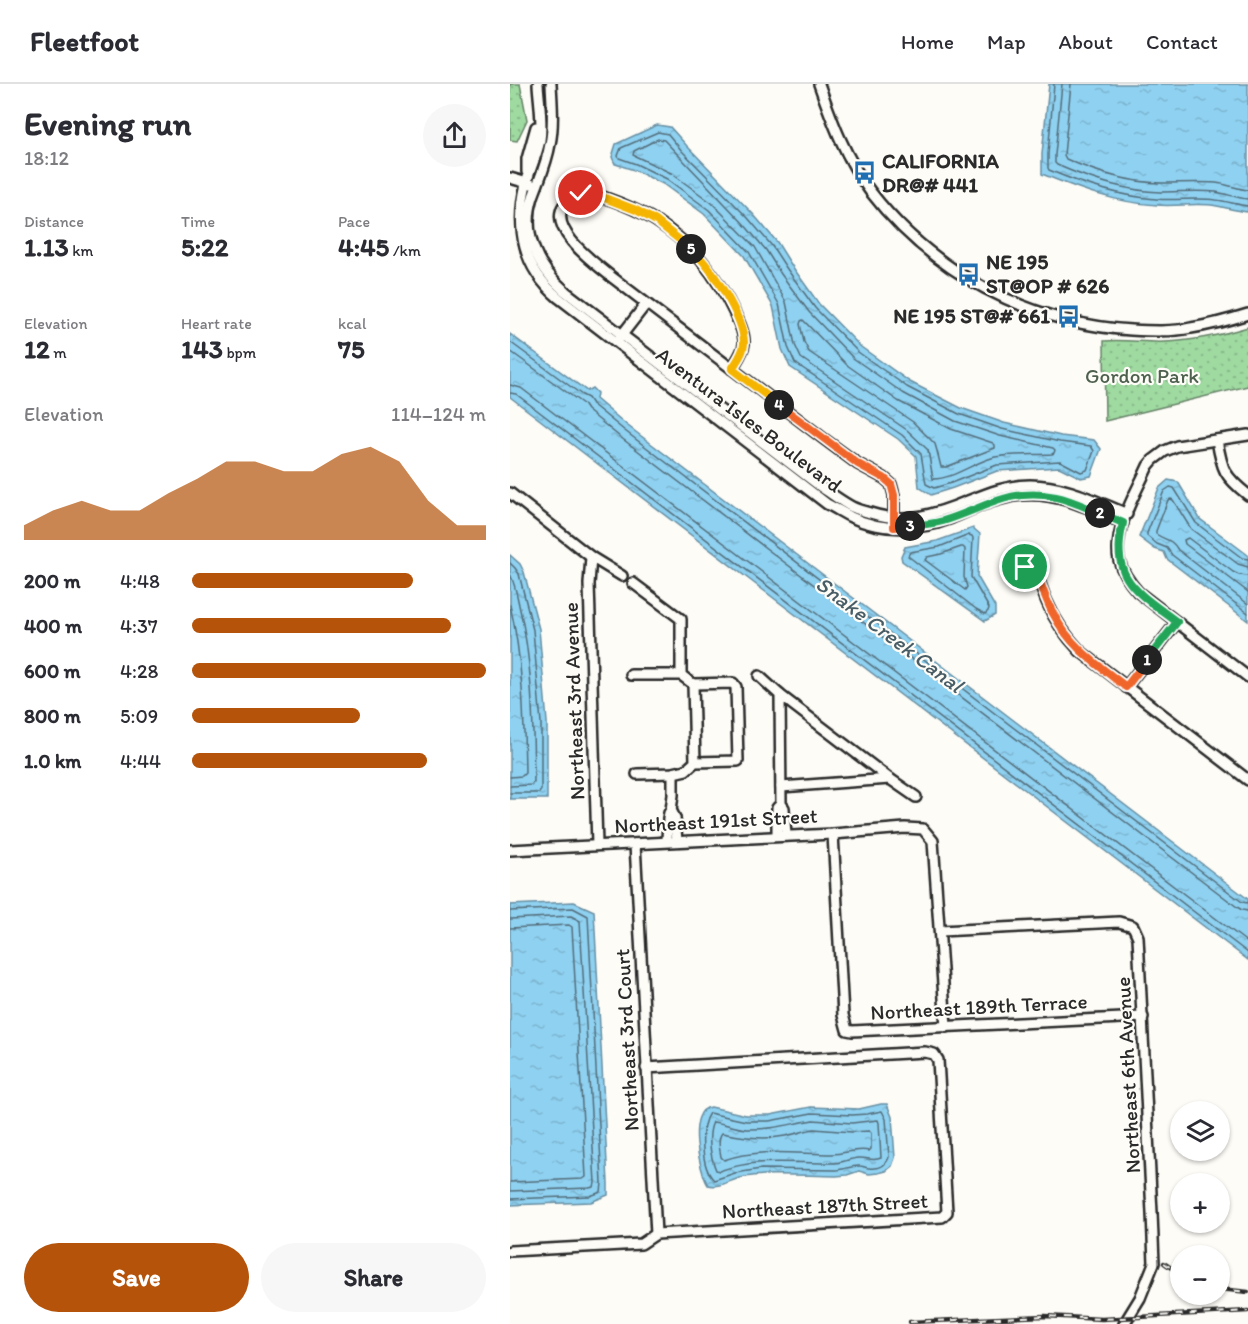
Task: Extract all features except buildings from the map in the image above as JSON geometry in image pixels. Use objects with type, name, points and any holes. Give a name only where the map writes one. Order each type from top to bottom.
[{"type":"street","name":"Aventura Isles Boulevard","points":[[538,84],[540,140],[526,183],[521,213],[527,256],[541,281],[549,290],[619,338]]},
{"type":"street","name":"Aventura Isles Boulevard","points":[[551,84],[551,141],[531,208],[530,223],[535,252],[542,267],[560,287],[619,338],[827,504],[852,518],[877,526],[894,522],[928,525],[1007,497],[1024,495],[1043,495],[1067,500],[1125,518]]},
{"type":"street","points":[[819,84],[842,144],[869,190],[921,246],[972,282],[1026,308],[1072,322],[1109,328],[1151,331],[1189,329],[1248,314]]},
{"type":"street","points":[[510,178],[537,186]]},
{"type":"street","points":[[732,369],[744,345],[743,335],[738,319],[715,276],[696,253],[656,221],[636,210],[589,192],[572,197],[564,205],[560,222],[563,230],[595,264],[646,304],[732,369],[858,464],[891,484],[894,495],[894,522]]},
{"type":"street","points":[[619,338],[646,304]]},
{"type":"street","points":[[1248,435],[1177,446],[1153,459],[1125,518],[1119,538],[1121,566],[1138,592],[1248,677]]},
{"type":"street","points":[[1217,440],[1224,471],[1232,482],[1248,495]]},
{"type":"street","points":[[510,493],[591,557],[622,576]]},
{"type":"street","name":"Northeast 3rd Avenue","points":[[591,557],[589,584],[597,845]]},
{"type":"street","points":[[1033,568],[1039,578],[1048,605],[1070,640],[1080,651],[1248,780]]},
{"type":"street","points":[[633,583],[681,619],[681,675]]},
{"type":"street","points":[[1126,687],[1177,622]]},
{"type":"street","points":[[631,675],[681,675],[693,684],[733,683],[736,687],[738,761],[695,762],[686,770],[673,773],[637,774]]},
{"type":"street","points":[[759,676],[780,695],[916,797]]},
{"type":"street","points":[[693,684],[695,762]]},
{"type":"street","points":[[780,695],[781,804],[784,808],[782,836]]},
{"type":"street","points":[[672,841],[675,818],[671,810],[673,773]]},
{"type":"street","points":[[781,787],[891,779]]},
{"type":"street","name":"Northeast 191st Street","points":[[510,850],[833,834],[905,828],[923,829],[933,841],[940,932]]},
{"type":"street","name":"Northeast 189th Terrace","points":[[833,834],[843,1015],[847,1030],[1143,1017]]},
{"type":"street","name":"Northeast 3rd Court","points":[[635,844],[656,1234]]},
{"type":"street","name":"Northeast 6th Avenue","points":[[940,932],[1119,922],[1133,926],[1138,936],[1154,1263],[1140,1298],[1124,1324]]},
{"type":"street","points":[[940,932],[946,1027]]},
{"type":"street","name":"Northeast 187th Street","points":[[510,1251],[641,1244],[656,1234],[942,1217],[947,1212],[938,1060],[934,1054],[925,1052],[646,1068]]},
{"type":"green space","points":[[510,84],[520,84],[527,120],[517,141],[510,140]]},
{"type":"green space","name":"Gordon Park","points":[[1248,327],[1248,386],[1105,421],[1104,341],[1175,341],[1228,333]]},
{"type":"water","points":[[1049,84],[1248,84],[1248,212],[1209,205],[1142,204],[1084,190],[1042,174]]},
{"type":"water","points":[[657,125],[670,127],[753,214],[777,242],[819,304],[861,347],[910,382],[961,408],[1004,423],[1061,436],[1094,440],[1101,449],[1091,476],[1081,478],[1059,467],[997,471],[931,495],[919,487],[916,456],[898,439],[790,367],[782,349],[773,306],[744,256],[704,214],[663,184],[615,164],[612,157],[616,144]]},
{"type":"water","name":"Snake Creek Canal","points":[[510,334],[587,391],[592,388],[597,393],[596,399],[628,426],[1248,899],[1248,960],[510,397]]},
{"type":"water","points":[[1168,480],[1178,482],[1200,519],[1248,555],[1248,621],[1167,559],[1164,552],[1155,549],[1139,537],[1159,488]]},
{"type":"water","points":[[973,528],[980,534],[977,576],[995,607],[995,615],[985,621],[902,561],[901,556],[905,547],[937,541]]},
{"type":"water","points":[[510,555],[520,564],[524,572],[539,629],[547,722],[547,799],[510,799]]},
{"type":"water","points":[[574,902],[594,911],[608,1195],[591,1202],[510,1205],[510,905]]},
{"type":"water","points":[[887,1104],[892,1117],[895,1158],[892,1166],[886,1171],[869,1174],[859,1171],[836,1176],[763,1175],[740,1178],[716,1186],[708,1185],[701,1167],[697,1142],[699,1118],[703,1110],[711,1107],[746,1115],[770,1115],[811,1107],[859,1109]]},
{"type":"railway","points":[[1164,1263],[1170,1267]]},
{"type":"railway","points":[[1230,1290],[1248,1292]]},
{"type":"railway","points":[[910,1322],[1045,1316],[1102,1319],[1248,1311]]},
{"type":"place","name":"CALIFORNIA DR@# 441","points":[[864,173]]},
{"type":"place","name":"NE 195 ST@OP # 626","points":[[968,274]]},
{"type":"place","name":"NE 195 ST@# 661","points":[[1068,316]]},
{"type":"route","points":[[581,193],[589,192],[636,210],[680,238],[696,253],[715,276],[738,319],[743,335],[744,345],[732,369],[858,464],[891,484],[894,495],[894,527],[928,525],[1007,497],[1043,495],[1067,500],[1123,523],[1118,548],[1125,575],[1138,592],[1177,622],[1126,687],[1080,651],[1070,640],[1048,605],[1039,578],[1033,568],[1025,567]]}]
